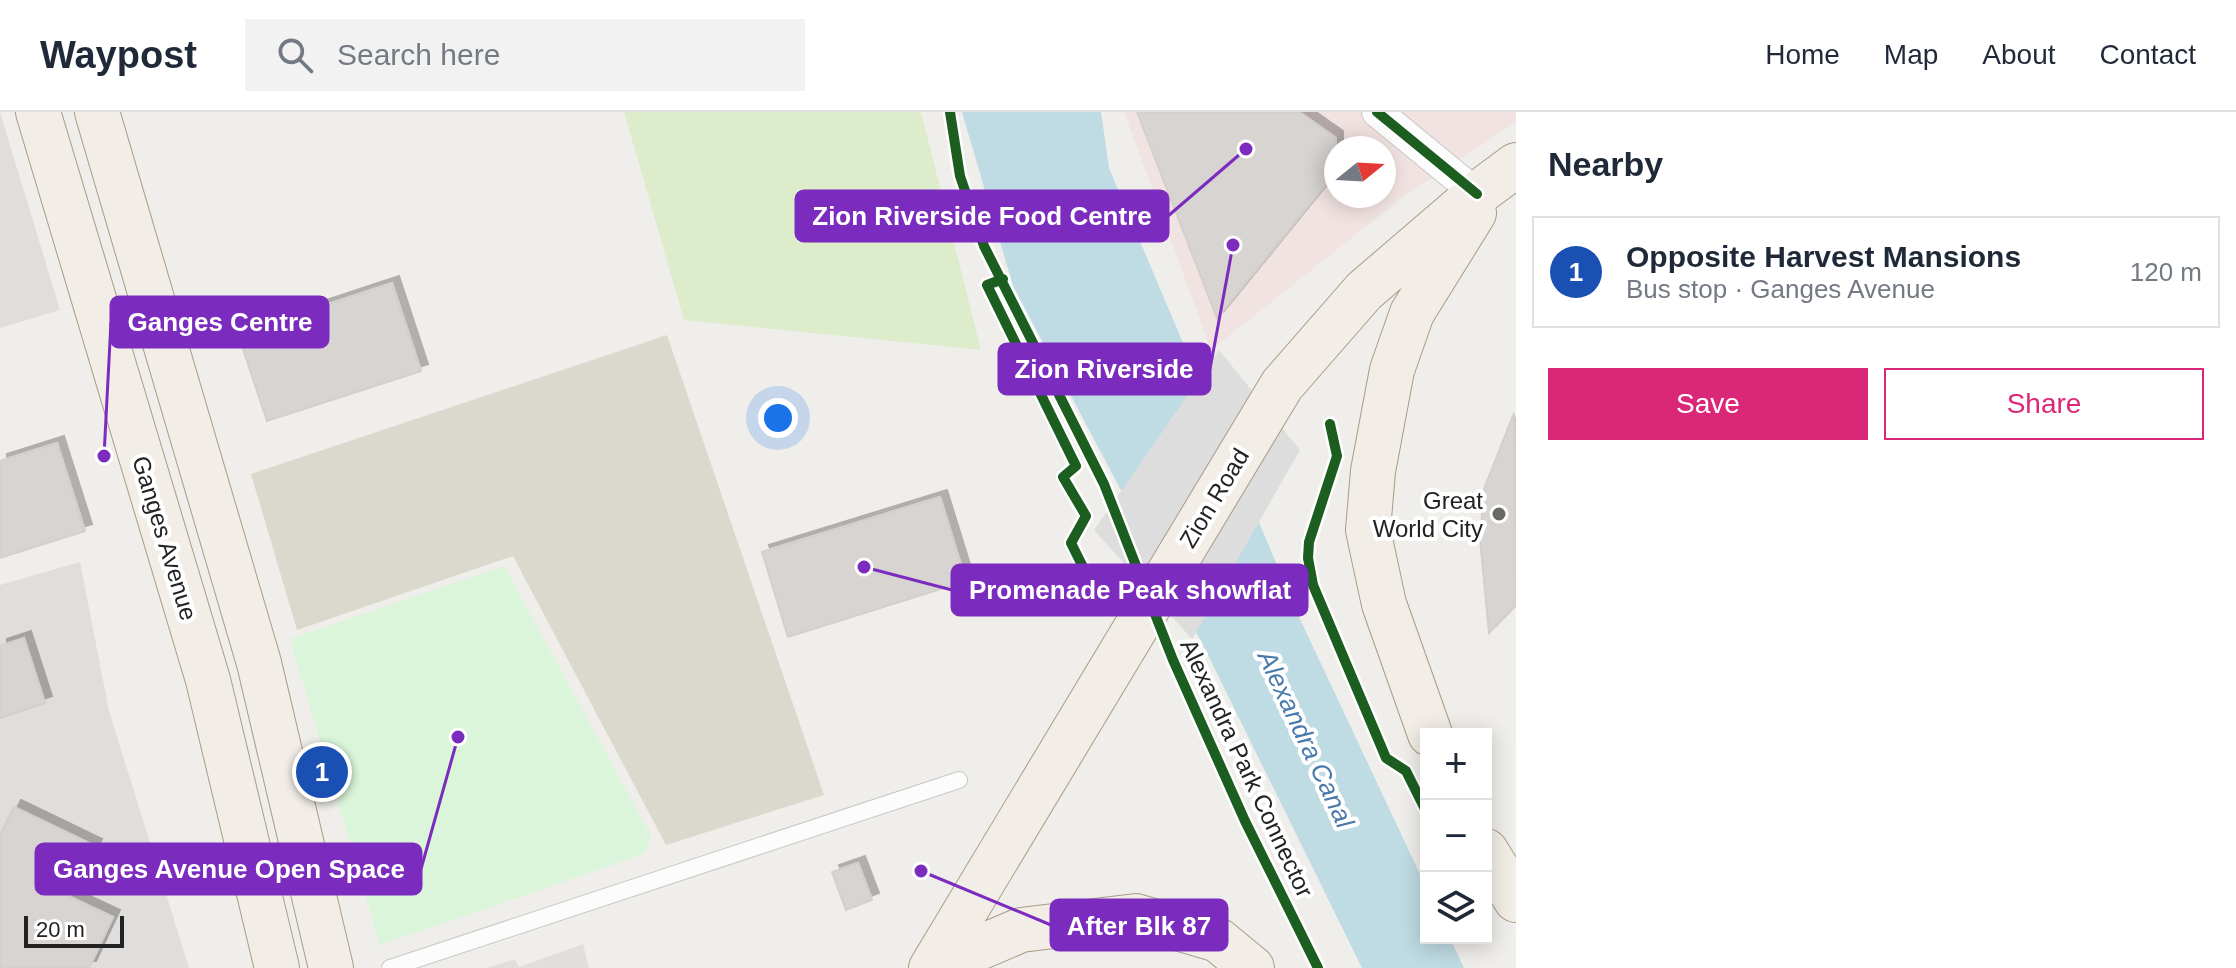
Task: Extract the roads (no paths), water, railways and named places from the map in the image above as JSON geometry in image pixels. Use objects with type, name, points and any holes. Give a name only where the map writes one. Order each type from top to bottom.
[{"type":"main road","name":"Ganges Avenue","points":[[38,112],[208,680],[277,968]]},
{"type":"main road","points":[[97,112],[259,663],[331,968]]},
{"type":"main road","points":[[1428,728],[1409,681],[1375,572],[1368,530],[1373,471],[1392,370],[1412,313],[1496,179]]},
{"type":"main road","name":"Zion Road","points":[[931,968],[1290,374],[1364,291],[1496,179]]},
{"type":"main road","points":[[1492,861],[1516,900]]},
{"type":"main road","points":[[931,968],[1021,930],[1136,916],[1218,940],[1252,968]]},
{"type":"street","points":[[1377,112],[1496,179]]},
{"type":"lane","points":[[390,968],[959,780]]},
{"type":"water","name":"Alexandra Canal","points":[[962,112],[1101,112],[1109,168],[1299,617],[1420,874],[1420,944],[1453,944],[1464,968],[1362,968],[1205,649],[1013,286]]},
{"type":"place","name":"Zion Riverside Food Centre","points":[[1246,149]]},
{"type":"place","name":"Zion Riverside","points":[[1233,245]]},
{"type":"place","name":"Ganges Centre","points":[[104,456]]},
{"type":"place","name":"Great World City","points":[[1499,514]]},
{"type":"place","name":"Promenade Peak showflat","points":[[864,567]]},
{"type":"place","name":"Ganges Avenue Open Space","points":[[458,737]]},
{"type":"place","name":"Opposite Harvest Mansions","points":[[322,772]]},
{"type":"place","name":"After Blk 87","points":[[921,871]]}]
